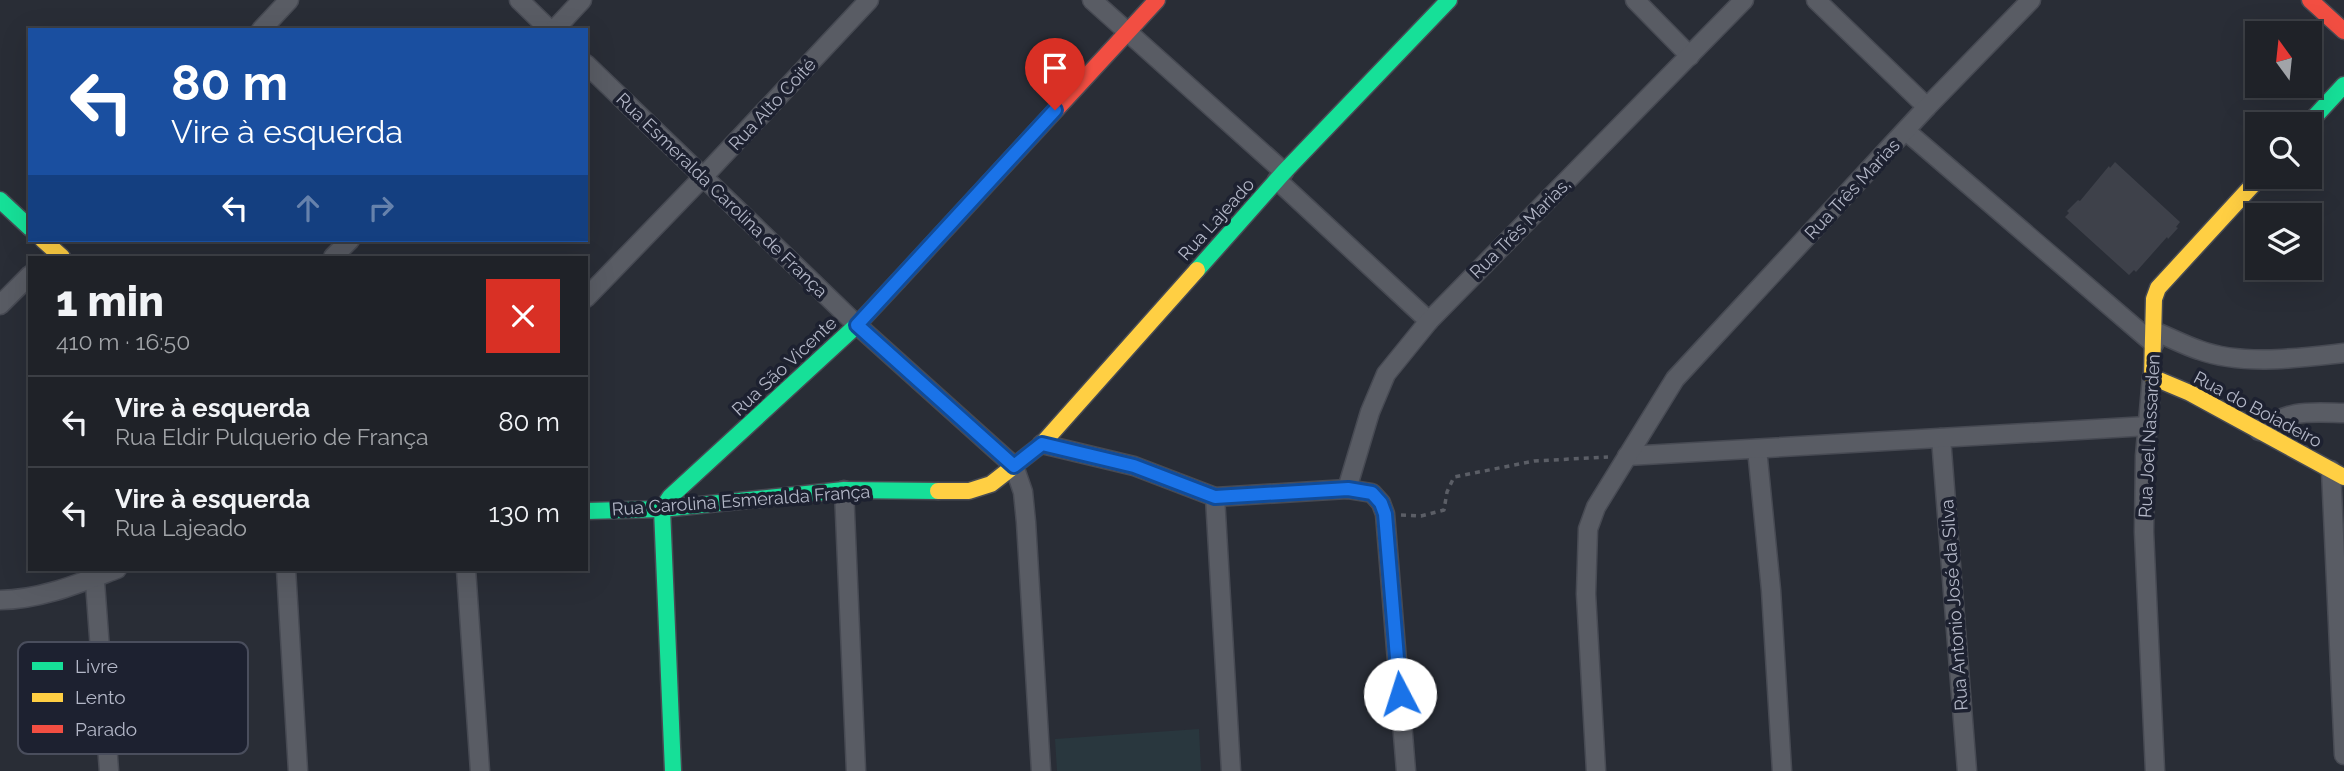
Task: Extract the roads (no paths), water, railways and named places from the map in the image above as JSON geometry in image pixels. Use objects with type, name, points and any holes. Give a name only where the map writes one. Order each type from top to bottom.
[{"type":"street","points":[[263,28],[289,0]]},
{"type":"street","points":[[519,0],[550,28]]},
{"type":"street","points":[[554,28],[582,0]]},
{"type":"street","name":"Rua Alto Coité","points":[[588,296],[869,0]]},
{"type":"street","points":[[1093,0],[1429,321]]},
{"type":"street","name":"Rua São Vicente","points":[[663,509],[670,497],[857,325],[1157,0]]},
{"type":"street","name":"Rua Lajeado","points":[[1014,466],[1042,444],[1280,176],[1450,0]]},
{"type":"street","points":[[1635,0],[1690,56]]},
{"type":"street","name":"Rua Três Marias,","points":[[1348,489],[1370,412],[1386,373],[1429,321],[1744,0]]},
{"type":"street","points":[[1816,0],[1927,107]]},
{"type":"street","name":"Rua Três Marias","points":[[1596,771],[1586,594],[1588,529],[1596,507],[1675,379],[1927,107],[2031,0]]},
{"type":"street","points":[[2310,0],[2344,31]]},
{"type":"street","name":"Rua Esmeralda Carolina de França","points":[[588,67],[857,325],[1014,466]]},
{"type":"street","points":[[2319,112],[2344,85]]},
{"type":"street","name":"Rua Joel Nassarden","points":[[1906,131],[2154,337],[2145,456],[2144,531],[2155,771]]},
{"type":"street","points":[[2249,189],[2158,288],[2154,299],[2154,337],[2202,351],[2249,358],[2279,360],[2344,354]]},
{"type":"street","points":[[0,200],[28,226]]},
{"type":"street","points":[[333,256],[348,242]]},
{"type":"street","points":[[0,306],[28,277]]},
{"type":"street","name":"Rua do Boiadeiro","points":[[2152,377],[2190,393],[2338,474]]},
{"type":"street","points":[[2259,431],[2279,417],[2305,412],[2344,413]]},
{"type":"street","points":[[1627,456],[2148,426]]},
{"type":"street","name":"Rua Antonio José da Silva","points":[[1941,438],[1966,771]]},
{"type":"street","points":[[1042,444],[1134,466],[1215,497],[1348,489],[1372,493],[1381,503],[1385,514],[1406,771]]},
{"type":"street","points":[[1757,449],[1772,590],[1782,771]]},
{"type":"street","points":[[1014,466],[1023,492],[1026,522],[1041,771]]},
{"type":"street","name":"Rua Carolina Esmeralda França","points":[[588,510],[663,509],[844,490],[969,491],[991,484],[1014,466]]},
{"type":"street","points":[[2338,474],[2344,755]]},
{"type":"street","points":[[844,490],[856,771]]},
{"type":"street","points":[[1215,497],[1231,771]]},
{"type":"street","points":[[663,509],[673,771]]},
{"type":"street","points":[[286,571],[298,771]]},
{"type":"street","points":[[466,571],[480,771]]},
{"type":"street","points":[[0,600],[65,588],[94,573],[100,642]]}]
